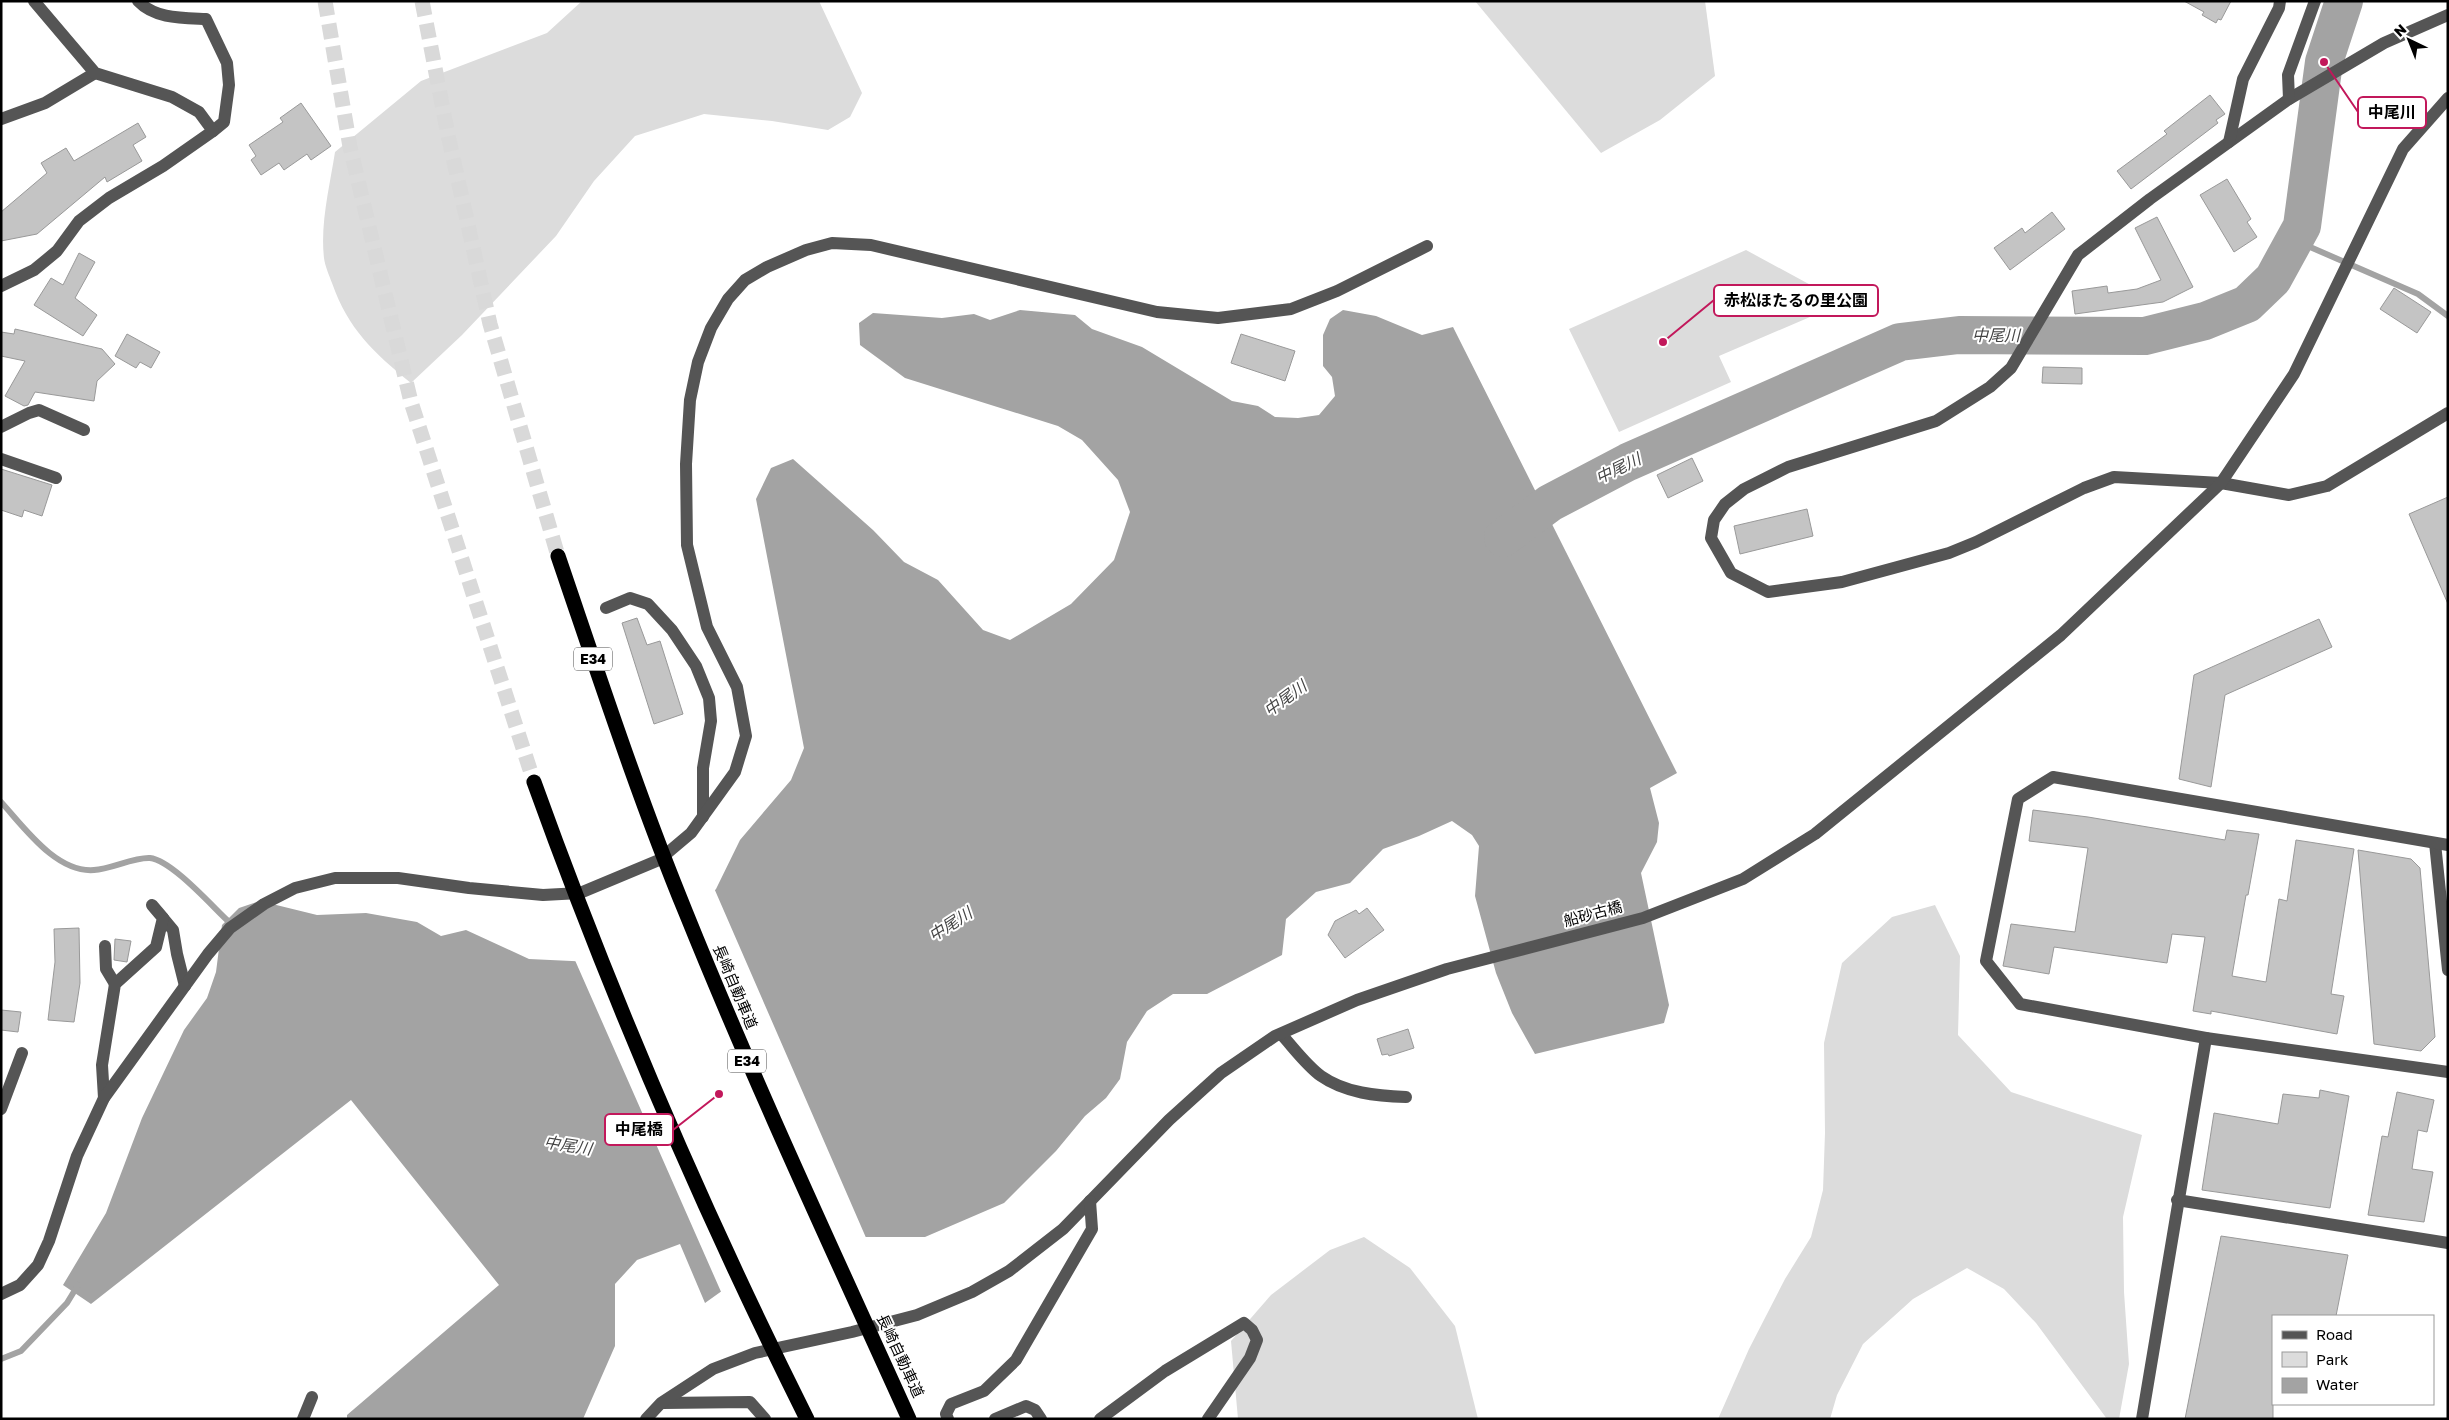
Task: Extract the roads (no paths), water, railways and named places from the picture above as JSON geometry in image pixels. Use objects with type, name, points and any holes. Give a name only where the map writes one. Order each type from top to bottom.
[{"type":"highway","name":"長崎自動車道","points":[[558,556],[628,762],[685,912],[755,1081],[909,1419]]},
{"type":"highway","points":[[534,782],[563,863],[674,1133],[807,1419]]},
{"type":"street","points":[[34,1],[95,73],[172,97],[199,112],[213,131]]},
{"type":"street","points":[[1,286],[34,270],[58,252],[80,221],[109,198],[163,166],[224,122],[229,85],[226,63],[206,19],[168,17],[145,9],[138,1]]},
{"type":"street","points":[[2229,142],[2243,79],[2279,8],[2280,1]]},
{"type":"street","points":[[2289,99],[2288,75],[2315,1]]},
{"type":"street","points":[[2448,15],[2384,43],[2289,99],[2150,199],[2078,255],[2011,368],[1990,387],[1936,421],[1788,467],[1744,489],[1725,504],[1714,520],[1711,538],[1731,573],[1768,592],[1842,582],[1949,553],[1976,542],[2084,488],[2114,477],[2221,483],[2288,495],[2327,486],[2448,413]]},
{"type":"street","points":[[1,119],[45,103],[95,73]]},
{"type":"street","name":"船砂古橋","points":[[646,1419],[661,1403],[713,1369],[755,1353],[852,1332],[917,1315],[972,1292],[1009,1271],[1063,1229],[1169,1120],[1221,1073],[1280,1034],[1357,1000],[1447,969],[1643,918],[1743,879],[1815,834],[2061,635],[2221,483],[2294,374],[2403,149],[2448,98]]},
{"type":"street","points":[[1,1294],[20,1285],[38,1265],[49,1241],[77,1156],[104,1098],[201,964],[230,928],[264,904],[295,888],[335,878],[398,878],[468,888],[543,895],[580,894],[659,860],[691,833],[703,817],[736,772],[746,736],[737,687],[707,627],[687,545],[686,464],[690,409],[698,362],[711,328],[728,298],[746,280],[766,267],[806,250],[832,243],[871,244],[1157,312],[1218,318],[1291,309],[1337,291],[1427,246]]},
{"type":"street","points":[[1,427],[39,410],[84,430]]},
{"type":"street","points":[[1,459],[56,478]]},
{"type":"street","points":[[606,608],[630,598],[648,604],[672,630],[696,666],[710,698],[711,721],[703,768],[703,817]]},
{"type":"street","points":[[2448,970],[2441,844],[2053,777],[2018,799],[1986,961],[2020,1004],[2206,1038],[2448,1072]]},
{"type":"street","points":[[152,904],[173,930],[176,954],[185,986]]},
{"type":"street","points":[[104,1098],[102,1065],[115,984],[156,947],[163,918]]},
{"type":"street","points":[[105,946],[106,969],[115,984]]},
{"type":"street","points":[[1280,1034],[1320,1075],[1342,1087],[1376,1096],[1406,1098]]},
{"type":"street","points":[[2142,1419],[2206,1038]]},
{"type":"street","points":[[1,1109],[22,1053]]},
{"type":"street","points":[[2178,1200],[2448,1242]]},
{"type":"street","points":[[948,1419],[946,1414],[951,1404],[984,1391],[1016,1360],[1092,1229],[1090,1201]]},
{"type":"street","points":[[1100,1419],[1165,1372],[1244,1323],[1252,1330],[1257,1340],[1250,1358],[1208,1419]]},
{"type":"street","points":[[303,1419],[312,1397]]},
{"type":"street","points":[[661,1403],[750,1402],[765,1419]]},
{"type":"street","points":[[995,1419],[1026,1406],[1034,1410],[1041,1419]]},
{"type":"water","points":[[1020,310],[1075,315],[1092,329],[1142,347],[1232,401],[1258,406],[1275,417],[1298,418],[1319,415],[1335,396],[1332,377],[1323,366],[1323,335],[1330,319],[1343,310],[1376,316],[1422,335],[1453,327],[1677,773],[1650,788],[1659,823],[1657,842],[1641,873],[1669,1005],[1664,1023],[1535,1054],[1512,1013],[1496,973],[1475,896],[1479,846],[1472,835],[1452,821],[1383,849],[1350,883],[1316,892],[1286,919],[1282,955],[1207,994],[1173,994],[1147,1011],[1127,1042],[1120,1079],[1106,1098],[1085,1116],[1056,1151],[1004,1203],[925,1237],[845,1237],[792,1253],[726,1288],[705,1303],[680,1244],[637,1260],[615,1284],[615,1346],[583,1419],[347,1419],[347,1415],[499,1285],[351,1100],[91,1304],[63,1285],[106,1213],[142,1118],[184,1030],[207,998],[216,972],[222,925],[239,908],[260,901],[317,915],[366,913],[417,922],[441,936],[466,930],[529,959],[593,962],[676,934],[716,889],[740,840],[791,780],[804,748],[756,499],[771,468],[793,459],[873,530],[904,562],[938,580],[983,630],[1010,640],[1071,604],[1114,560],[1130,512],[1118,480],[1082,440],[1058,426],[905,378],[860,345],[859,323],[873,313],[942,318],[974,314],[990,320]]},
{"type":"waterway","name":"中尾川","points":[[1503,538],[1550,503],[1628,462],[1900,342],[1959,335],[2145,336],[2205,321],[2247,304],[2273,279],[2302,226],[2324,62],[2344,1]]},
{"type":"waterway","points":[[2294,240],[2418,294],[2448,316]]},
{"type":"waterway","points":[[1,802],[42,846],[67,864],[80,869],[94,870],[144,858],[159,861],[169,866],[227,920]]},
{"type":"waterway","points":[[1,1359],[21,1351],[67,1303],[78,1285]]},
{"type":"tunnel","points":[[325,1],[350,147],[411,402],[534,782]]},
{"type":"tunnel","points":[[422,1],[448,135],[490,324],[558,556]]},
{"type":"place","name":"中尾川","points":[[2324,62]]},
{"type":"place","name":"赤松ほたるの里公園","points":[[1663,342]]},
{"type":"place","name":"中尾橋","points":[[719,1094]]}]
